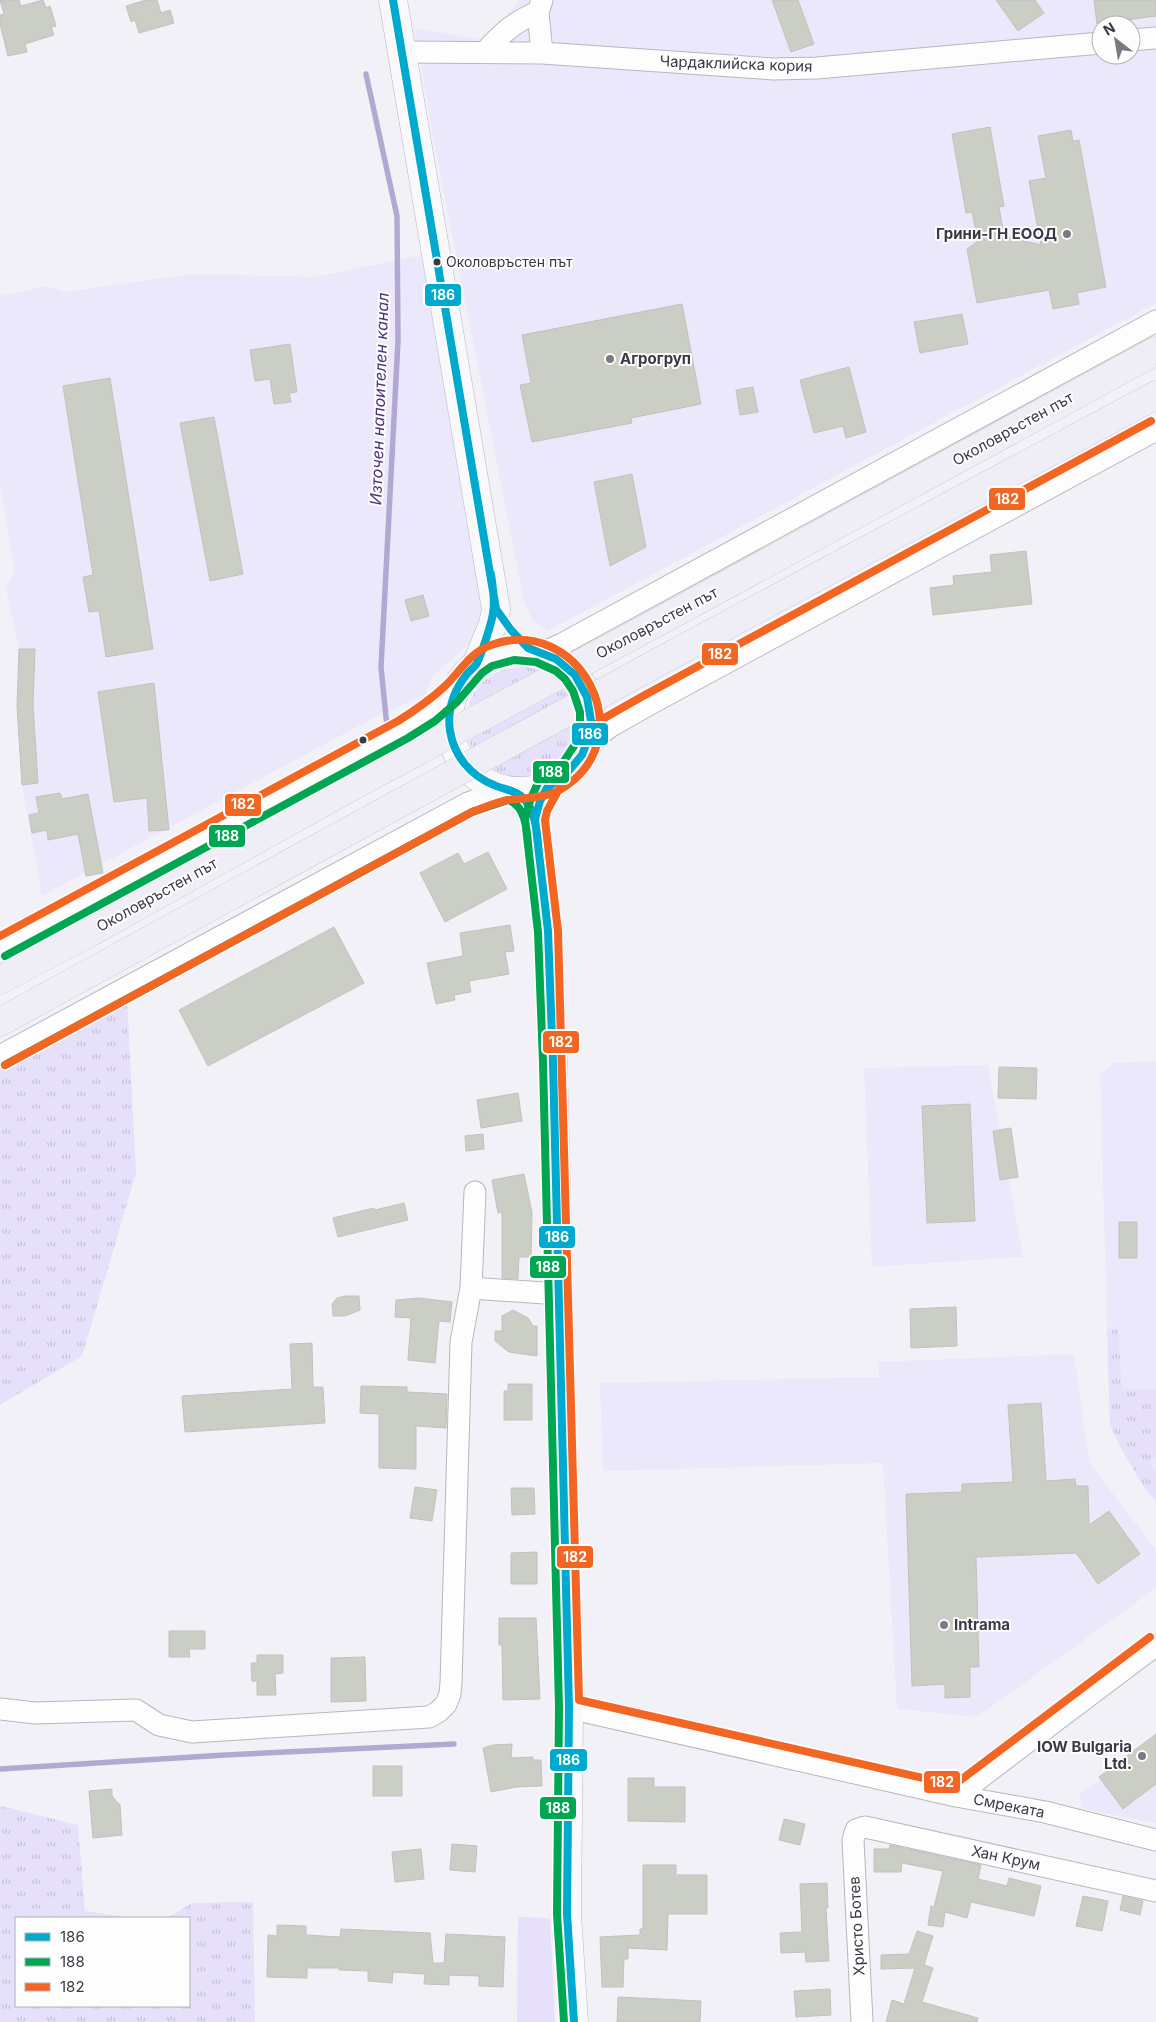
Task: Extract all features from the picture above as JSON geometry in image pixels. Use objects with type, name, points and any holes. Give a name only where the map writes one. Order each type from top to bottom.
[{"type":"highway","points":[[1012,430],[1156,338]]},
{"type":"highway","name":"Околовръстен път","points":[[0,980],[98,928],[349,788],[1156,351]]},
{"type":"highway","points":[[0,1022],[367,820],[1156,395]]},
{"type":"highway","points":[[1040,458],[1156,409]]},
{"type":"street","points":[[393,0],[496,609],[493,624],[476,664]]},
{"type":"street","points":[[485,52],[505,30],[540,6]]},
{"type":"street","points":[[540,6],[542,53]]},
{"type":"street","points":[[1141,39],[1156,38]]},
{"type":"street","name":"Чардаклийска кория","points":[[401,52],[542,53],[774,69],[817,68],[1091,44]]},
{"type":"street","points":[[0,947],[403,730],[433,710],[456,689],[476,664],[497,653],[536,651],[562,644],[1156,321]]},
{"type":"street","points":[[0,1056],[468,803],[511,790],[533,790],[550,784],[571,769],[586,745],[605,730],[1156,430]]},
{"type":"street","points":[[496,609],[504,622],[536,651],[556,659],[569,669],[582,686],[590,709],[590,724],[586,745]]},
{"type":"street","points":[[456,689],[450,708],[449,719],[451,736],[456,751],[472,773],[487,783],[511,790],[522,797],[535,819]]},
{"type":"street","points":[[550,784],[538,807],[535,819],[548,931],[569,1708],[567,1914],[574,2022]]},
{"type":"street","points":[[0,1709],[35,1712],[136,1710],[159,1725],[192,1732],[429,1717],[446,1704],[450,1694],[461,1342],[471,1288],[475,1192]]},
{"type":"street","points":[[471,1288],[558,1294]]},
{"type":"street","points":[[956,1796],[1156,1645]]},
{"type":"street","name":"Смреката","points":[[569,1708],[956,1796],[1045,1812],[1105,1829],[1156,1840]]},
{"type":"street","name":"Хан Крум","points":[[856,1830],[865,1827],[1156,1891]]},
{"type":"street","name":"Христо Ботев","points":[[856,1830],[853,1840],[862,2022]]},
{"type":"shaded area","points":[[519,0],[1156,0],[1156,303],[548,631],[532,620],[524,602],[432,132],[415,28],[487,40]]},
{"type":"shaded area","points":[[421,255],[486,609],[482,632],[432,677],[425,694],[368,721],[42,896],[22,785],[17,706],[19,649],[6,589],[15,571],[0,485],[0,296],[48,286],[62,292],[193,274],[315,277]]},
{"type":"shaded area","points":[[1156,1061],[1156,1501],[1144,1487],[1119,1445],[1110,1424],[1100,1075],[1113,1063]]},
{"type":"shaded area","points":[[988,1065],[1023,1257],[872,1267],[864,1068]]},
{"type":"shaded area","points":[[1074,1354],[1089,1462],[1156,1550],[1156,1588],[977,1717],[897,1709],[883,1463],[603,1471],[600,1383],[879,1377],[878,1362]]},
{"type":"shaded area","points":[[1156,1738],[1156,1823],[1083,1809],[1079,1795]]},
{"type":"green space","points":[[521,667],[542,671],[560,683],[572,701],[576,722],[572,743],[560,761],[542,773],[521,777],[500,773],[482,761],[470,743],[466,722],[470,701],[482,683],[500,671]]},
{"type":"green space","points":[[127,998],[136,1173],[82,1356],[0,1405],[0,1067]]},
{"type":"green space","points":[[1107,1329],[1118,1330],[1122,1389],[1156,1389],[1156,1457],[1148,1462],[1156,1473],[1156,1501],[1144,1487],[1119,1445],[1110,1424]]},
{"type":"green space","points":[[0,1806],[78,1825],[85,1911],[126,1917],[15,1917],[15,2007],[190,2007],[190,1917],[169,1917],[192,1903],[253,1902],[255,2022],[0,2022]]},
{"type":"green space","points":[[518,1917],[550,1918],[555,2022],[517,2022]]},
{"type":"building","points":[[0,0],[19,0],[21,6],[43,0],[46,8],[50,6],[56,26],[51,27],[54,35],[25,44],[27,52],[8,56],[0,24],[0,15],[4,14]]},
{"type":"building","points":[[146,0],[157,0],[161,13],[170,10],[174,23],[139,33],[135,20],[131,22],[126,6]]},
{"type":"building","points":[[772,0],[798,0],[814,44],[791,52]]},
{"type":"building","points":[[996,0],[1035,0],[1044,13],[1018,31]]},
{"type":"building","points":[[1094,0],[1156,0],[1156,16],[1141,18],[1141,15],[1096,15]]},
{"type":"building","points":[[990,127],[1004,206],[999,207],[1004,236],[1041,245],[1029,181],[1046,178],[1038,136],[1071,130],[1073,141],[1079,140],[1106,287],[1077,293],[1079,304],[1053,309],[1049,290],[977,303],[967,249],[978,241],[972,212],[966,213],[952,134]]},
{"type":"building","name":"Агрогруп","points":[[682,304],[701,404],[631,418],[632,423],[532,442],[520,385],[531,383],[522,335]]},
{"type":"building","points":[[962,314],[968,344],[920,353],[914,322]]},
{"type":"building","points":[[290,344],[297,392],[289,393],[291,402],[274,404],[270,379],[255,381],[250,350]]},
{"type":"building","points":[[849,367],[866,432],[846,438],[843,426],[814,433],[800,380]]},
{"type":"building","points":[[110,378],[153,649],[106,657],[99,611],[89,612],[83,577],[93,575],[63,386]]},
{"type":"building","points":[[753,387],[758,412],[740,415],[736,390]]},
{"type":"building","points":[[214,417],[243,574],[210,581],[180,423]]},
{"type":"building","points":[[632,474],[646,547],[610,566],[594,482]]},
{"type":"building","points":[[1026,551],[1032,604],[933,615],[930,588],[954,585],[953,576],[992,572],[990,555]]},
{"type":"building","points":[[423,595],[429,616],[411,621],[405,600]]},
{"type":"building","points":[[19,649],[35,649],[33,705],[38,783],[22,785],[17,706]]},
{"type":"building","points":[[154,683],[169,830],[149,831],[147,798],[114,802],[98,692]]},
{"type":"building","points":[[60,793],[62,799],[88,794],[103,873],[86,876],[78,834],[48,840],[47,830],[32,833],[29,815],[39,813],[36,797]]},
{"type":"building","points":[[488,852],[507,889],[445,922],[420,873],[458,853],[464,864]]},
{"type":"building","points":[[510,925],[514,951],[505,952],[509,974],[469,981],[471,992],[454,995],[455,1000],[436,1004],[427,963],[463,956],[460,933]]},
{"type":"building","points":[[334,927],[364,983],[208,1066],[179,1010]]},
{"type":"building","points":[[999,1067],[1037,1068],[1036,1099],[998,1098]]},
{"type":"building","points":[[518,1093],[522,1121],[481,1128],[477,1100]]},
{"type":"building","points":[[970,1104],[975,1221],[927,1223],[922,1106]]},
{"type":"building","points":[[1011,1128],[1018,1177],[1000,1180],[993,1131]]},
{"type":"building","points":[[483,1134],[484,1149],[466,1151],[465,1136]]},
{"type":"building","points":[[524,1174],[532,1213],[531,1257],[519,1257],[518,1279],[502,1278],[502,1212],[498,1213],[492,1180]]},
{"type":"building","points":[[404,1203],[408,1220],[338,1237],[333,1218]]},
{"type":"building","points":[[1119,1222],[1137,1222],[1137,1258],[1119,1258]]},
{"type":"building","points":[[359,1296],[360,1310],[345,1316],[333,1316],[332,1304],[337,1298]]},
{"type":"building","points":[[419,1298],[452,1302],[450,1322],[439,1321],[435,1363],[408,1360],[411,1318],[395,1317],[396,1300]]},
{"type":"building","points":[[956,1307],[957,1346],[911,1348],[910,1309]]},
{"type":"building","points":[[513,1310],[528,1318],[533,1326],[537,1326],[537,1356],[509,1352],[495,1341],[495,1331],[502,1331],[502,1316]]},
{"type":"building","points":[[312,1343],[313,1387],[323,1387],[325,1423],[185,1432],[182,1396],[292,1389],[290,1344]]},
{"type":"building","points":[[508,1384],[532,1384],[532,1420],[504,1420],[504,1391],[508,1391]]},
{"type":"building","points":[[361,1386],[407,1387],[407,1392],[447,1394],[446,1428],[416,1426],[416,1469],[379,1468],[379,1414],[360,1413]]},
{"type":"building","name":"Intrama","points":[[1041,1403],[1046,1481],[1075,1479],[1076,1486],[1088,1486],[1089,1525],[1109,1511],[1140,1554],[1098,1584],[1076,1553],[976,1557],[979,1667],[970,1667],[970,1697],[945,1698],[945,1684],[912,1686],[906,1494],[962,1492],[962,1484],[1013,1482],[1008,1405]]},
{"type":"building","points":[[415,1487],[437,1490],[432,1521],[410,1518]]},
{"type":"building","points":[[511,1488],[534,1488],[535,1514],[512,1515]]},
{"type":"building","points":[[537,1552],[537,1584],[511,1584],[511,1553]]},
{"type":"building","points":[[499,1618],[536,1618],[540,1699],[503,1700],[502,1645],[499,1645]]},
{"type":"building","points":[[169,1631],[205,1631],[205,1649],[189,1649],[190,1657],[169,1657]]},
{"type":"building","points":[[257,1655],[283,1655],[283,1673],[275,1674],[276,1695],[257,1695],[257,1681],[252,1681],[251,1663],[257,1663]]},
{"type":"building","points":[[365,1657],[366,1701],[331,1702],[331,1658]]},
{"type":"building","name":"IOW Bulgaria Ltd.","points":[[1156,1734],[1156,1784],[1123,1809],[1099,1777]]},
{"type":"building","points":[[512,1744],[511,1758],[533,1757],[533,1760],[541,1760],[542,1786],[516,1787],[491,1792],[483,1748],[493,1745]]},
{"type":"building","points":[[373,1766],[402,1766],[402,1796],[373,1796]]},
{"type":"building","points":[[628,1778],[654,1778],[654,1787],[685,1787],[685,1822],[628,1821]]},
{"type":"building","points":[[112,1789],[112,1796],[120,1805],[122,1835],[93,1838],[89,1791]]},
{"type":"building","points":[[784,1819],[805,1824],[800,1845],[779,1840]]},
{"type":"building","points":[[452,1844],[477,1846],[475,1872],[450,1870]]},
{"type":"building","points":[[890,1845],[981,1865],[978,1879],[1007,1886],[1009,1878],[1041,1886],[1034,1916],[971,1902],[967,1918],[945,1912],[943,1927],[928,1925],[931,1906],[934,1907],[943,1871],[902,1863],[901,1872],[874,1872],[874,1849],[889,1849]]},
{"type":"building","points":[[421,1849],[424,1879],[395,1882],[392,1852]]},
{"type":"building","points":[[643,1865],[676,1865],[676,1875],[707,1875],[707,1914],[668,1914],[667,1950],[628,1948],[628,1959],[624,1959],[623,1987],[602,1987],[600,1937],[640,1935],[640,1929],[643,1929]]},
{"type":"building","points":[[827,1883],[828,1908],[826,1908],[829,1961],[806,1962],[805,1952],[781,1953],[780,1933],[802,1932],[800,1884]]},
{"type":"building","points":[[1083,1896],[1108,1901],[1102,1931],[1076,1926]]},
{"type":"building","points":[[1123,1896],[1143,1901],[1140,1915],[1120,1910]]},
{"type":"building","points":[[277,1925],[306,1926],[306,1935],[340,1937],[341,1929],[430,1933],[433,1963],[444,1963],[446,1934],[505,1937],[503,1987],[479,1986],[479,1976],[449,1975],[449,1985],[424,1984],[425,1974],[393,1972],[392,1983],[368,1981],[368,1971],[339,1970],[339,1968],[307,1968],[307,1978],[267,1977],[268,1935],[277,1936]]},
{"type":"building","points":[[917,1931],[933,1936],[924,1965],[933,1968],[922,2002],[978,2018],[977,2022],[886,2022],[892,2000],[904,2004],[915,1968],[881,1969],[881,1955],[909,1954]]},
{"type":"building","points":[[830,1989],[831,2015],[796,2017],[794,1991]]},
{"type":"building","points":[[618,1997],[701,2001],[700,2022],[617,2022]]},
{"type":"waterway","name":"Източен напоителен канал","points":[[366,74],[397,216],[398,341],[381,667],[387,727]]},
{"type":"waterway","points":[[0,1769],[225,1755],[454,1744]]},
{"type":"transit line","name":"186","points":[[393,0],[496,609],[511,630],[528,648],[556,659],[575,675],[587,697],[591,721],[590,734],[582,755],[567,773],[547,788],[540,801],[535,819],[548,931],[553,1063],[569,1708],[567,1914],[574,2022]]},
{"type":"transit line","name":"182","points":[[580,737],[606,717],[643,696],[1151,421]]},
{"type":"transit line","name":"186","points":[[491,574],[494,603],[490,625],[477,663],[462,680],[452,701],[449,723],[450,731],[455,748],[464,764],[485,781],[512,791],[522,797],[527,803],[531,809],[537,831],[539,854]]},
{"type":"transit line","name":"182","points":[[0,936],[398,721],[444,687],[483,648],[522,640],[550,646],[573,662],[590,684],[599,710],[599,737],[588,763],[566,786],[538,797],[508,800],[472,812],[5,1065]]},
{"type":"transit line","name":"188","points":[[5,956],[408,738],[435,721],[457,702],[482,673],[492,666],[514,660],[536,662],[556,671],[565,679],[573,691],[580,712],[580,726],[576,743],[564,761],[538,783],[525,819],[538,932],[543,1063],[559,1708],[557,1914],[564,2022]]},
{"type":"transit line","name":"182","points":[[559,789],[547,811],[545,820],[558,931],[579,1700],[954,1785],[1150,1637]]},
{"type":"transit line","name":"188","points":[[5,1065],[472,812],[508,800],[515,803],[523,815],[527,831],[529,854]]},
{"type":"place","name":"Грини-ГН ЕООД","points":[[1067,234]]},
{"type":"place","name":"Околовръстен път","points":[[437,262]]},
{"type":"place","name":"Агрогруп","points":[[610,359]]},
{"type":"place","name":"Intrama","points":[[944,1625]]},
{"type":"place","name":"IOW Bulgaria Ltd.","points":[[1142,1756]]}]
